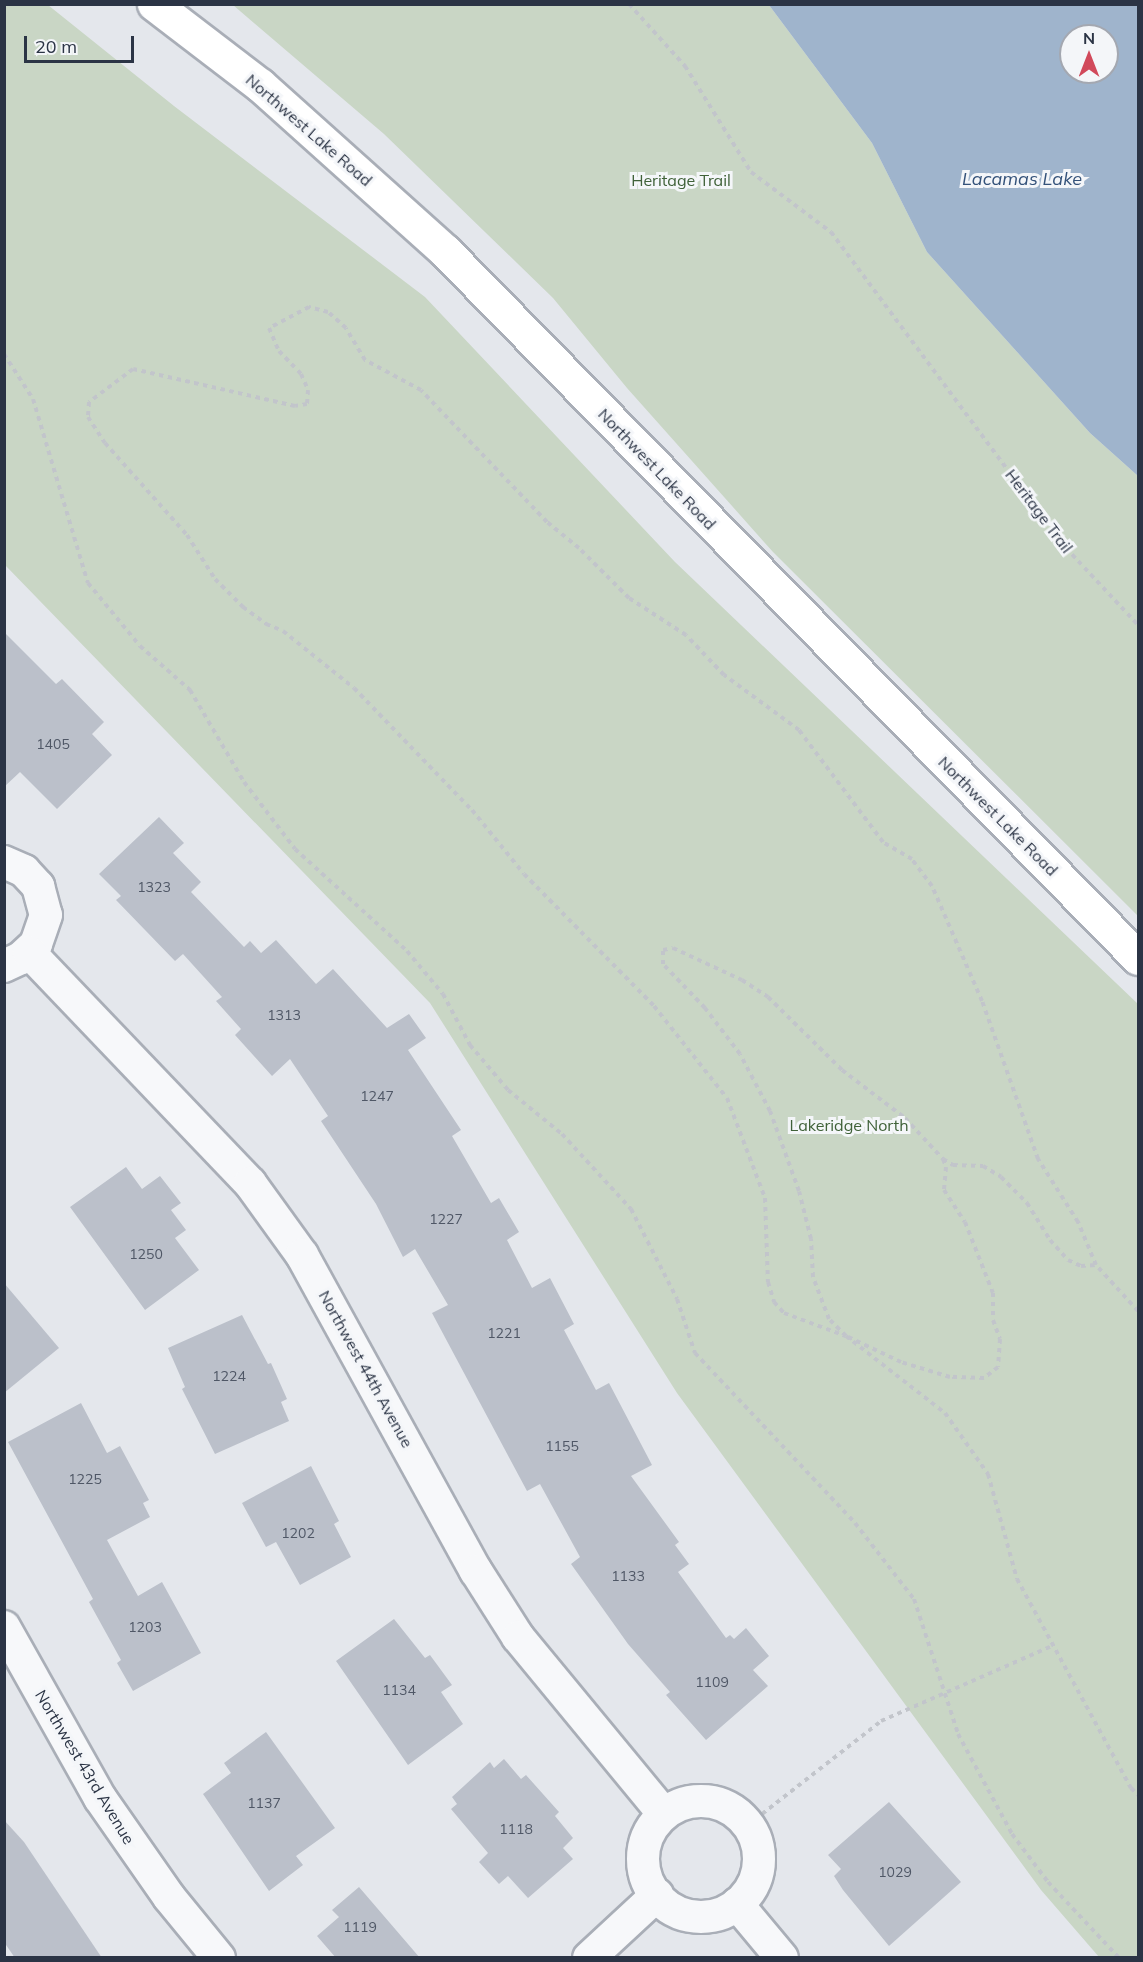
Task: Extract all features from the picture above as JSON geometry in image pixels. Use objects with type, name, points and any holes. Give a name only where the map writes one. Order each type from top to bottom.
[{"type":"main road","name":"Northwest Lake Road","points":[[154,4],[260,85],[445,251],[1138,958]]},
{"type":"street","name":"Northwest 44th Avenue","points":[[4,862],[24,871],[42,895],[44,926],[17,959],[257,1192],[302,1255],[476,1571],[512,1628],[573,1708],[664,1814]]},
{"type":"street","name":"Northwest 43rd Avenue","points":[[4,1627],[100,1798],[169,1897],[219,1958]]},
{"type":"street","points":[[689,1802],[711,1802],[732,1810],[748,1825],[758,1846],[758,1869],[750,1890],[737,1904],[703,1917],[681,1913],[657,1895],[645,1872],[644,1848],[652,1828],[664,1814],[689,1802]]},
{"type":"street","points":[[590,1958],[657,1895]]},
{"type":"street","points":[[737,1904],[782,1958]]},
{"type":"path","name":"Heritage Trail","points":[[629,4],[685,66],[751,172],[831,232],[1066,548],[1138,625]]},
{"type":"path","points":[[943,1159],[946,1167],[944,1190],[964,1222],[989,1275],[993,1320],[1000,1339],[998,1367],[984,1378],[950,1377],[901,1362],[846,1336],[784,1313],[774,1302],[768,1282],[765,1198],[727,1098],[654,1006],[524,874],[472,810],[354,688],[283,631],[266,624],[243,607],[215,579],[187,535],[105,443],[88,417],[89,402],[110,384],[134,369],[295,406],[307,404],[308,390],[301,374],[279,351],[269,328],[309,307],[328,312],[346,328],[365,360],[421,390],[547,522],[579,548],[628,598],[686,635],[724,675],[799,730],[883,842],[912,859],[932,886],[982,1001],[1038,1159],[1078,1222],[1096,1264],[1138,1311]]},
{"type":"path","points":[[4,354],[33,399],[88,584],[140,646],[190,690],[244,782],[296,849],[407,951],[443,994],[470,1045],[508,1090],[562,1134],[631,1209],[677,1299],[695,1353],[855,1523],[914,1599],[958,1734],[1012,1834],[1048,1882],[1119,1958]]},
{"type":"path","points":[[1096,1264],[1080,1266],[1068,1260],[1050,1240],[1027,1203],[1001,1177],[983,1166],[953,1165],[943,1159],[905,1118],[842,1070],[768,997],[690,954],[673,948],[663,950],[663,964],[705,1008],[740,1054],[770,1111],[799,1191],[820,1304],[829,1319],[846,1336],[945,1413],[988,1474],[1017,1579],[1131,1788],[1138,1795]]},
{"type":"path","points":[[748,1825],[881,1721],[1054,1645]]},
{"type":"green space","name":"Lakeridge North","points":[[5,4],[48,5],[174,106],[425,297],[675,562],[1138,1004],[1138,1957],[1099,1957],[1041,1890],[677,1393],[430,1003],[5,565]]},
{"type":"green space","name":"Heritage Trail","points":[[233,5],[769,5],[872,143],[927,252],[1090,433],[1138,476],[1138,916],[773,552],[627,388],[553,298],[384,134]]},
{"type":"water","name":"Lacamas Lake","points":[[769,5],[1138,5],[1138,476],[1090,433],[927,252],[872,143]]},
{"type":"building","points":[[4,632],[56,684],[62,679],[104,722],[92,734],[112,755],[57,809],[20,772],[4,787]]},
{"type":"building","points":[[159,817],[184,843],[173,853],[201,882],[191,892],[244,947],[250,941],[261,953],[276,940],[316,984],[333,969],[387,1028],[409,1014],[426,1038],[408,1050],[461,1130],[452,1136],[491,1203],[499,1198],[519,1232],[507,1240],[532,1288],[550,1278],[574,1324],[564,1330],[596,1390],[609,1383],[652,1465],[631,1476],[679,1542],[675,1545],[689,1564],[678,1572],[726,1638],[730,1635],[734,1639],[746,1628],[769,1656],[753,1670],[768,1686],[706,1740],[666,1695],[670,1692],[628,1644],[571,1564],[580,1557],[540,1484],[527,1491],[432,1313],[448,1305],[415,1249],[403,1257],[376,1204],[321,1121],[328,1116],[290,1059],[272,1076],[235,1035],[241,1029],[216,1001],[222,997],[183,954],[175,961],[116,900],[121,896],[99,874]]},
{"type":"building","points":[[126,1167],[142,1189],[160,1176],[181,1203],[171,1210],[186,1230],[175,1238],[199,1270],[145,1310],[70,1207]]},
{"type":"building","points":[[4,1283],[59,1348],[4,1393]]},
{"type":"building","points":[[242,1315],[268,1364],[271,1363],[287,1399],[281,1402],[289,1421],[215,1454],[182,1389],[185,1387],[168,1348]]},
{"type":"building","points":[[81,1403],[107,1453],[120,1446],[149,1500],[143,1503],[150,1517],[107,1540],[138,1596],[162,1582],[201,1653],[133,1691],[117,1663],[121,1660],[89,1602],[93,1599],[8,1442]]},
{"type":"building","points":[[311,1466],[339,1521],[334,1524],[351,1557],[300,1585],[276,1542],[266,1547],[242,1503]]},
{"type":"building","points":[[394,1619],[425,1658],[430,1655],[452,1685],[441,1692],[463,1724],[408,1765],[336,1661]]},
{"type":"building","points":[[266,1732],[335,1828],[296,1856],[303,1865],[269,1891],[203,1794],[231,1773],[224,1763]]},
{"type":"building","points":[[504,1759],[521,1779],[526,1775],[559,1812],[555,1816],[573,1838],[563,1848],[573,1859],[528,1898],[508,1876],[499,1884],[479,1862],[488,1853],[451,1809],[457,1804],[452,1797],[490,1762],[494,1768]]},
{"type":"building","points":[[889,1802],[961,1882],[889,1946],[843,1890],[834,1876],[841,1869],[828,1855]]},
{"type":"building","points":[[4,1820],[24,1842],[102,1958],[15,1958],[4,1942]]},
{"type":"building","points":[[359,1887],[420,1958],[336,1958],[317,1936],[339,1917],[332,1910]]}]
